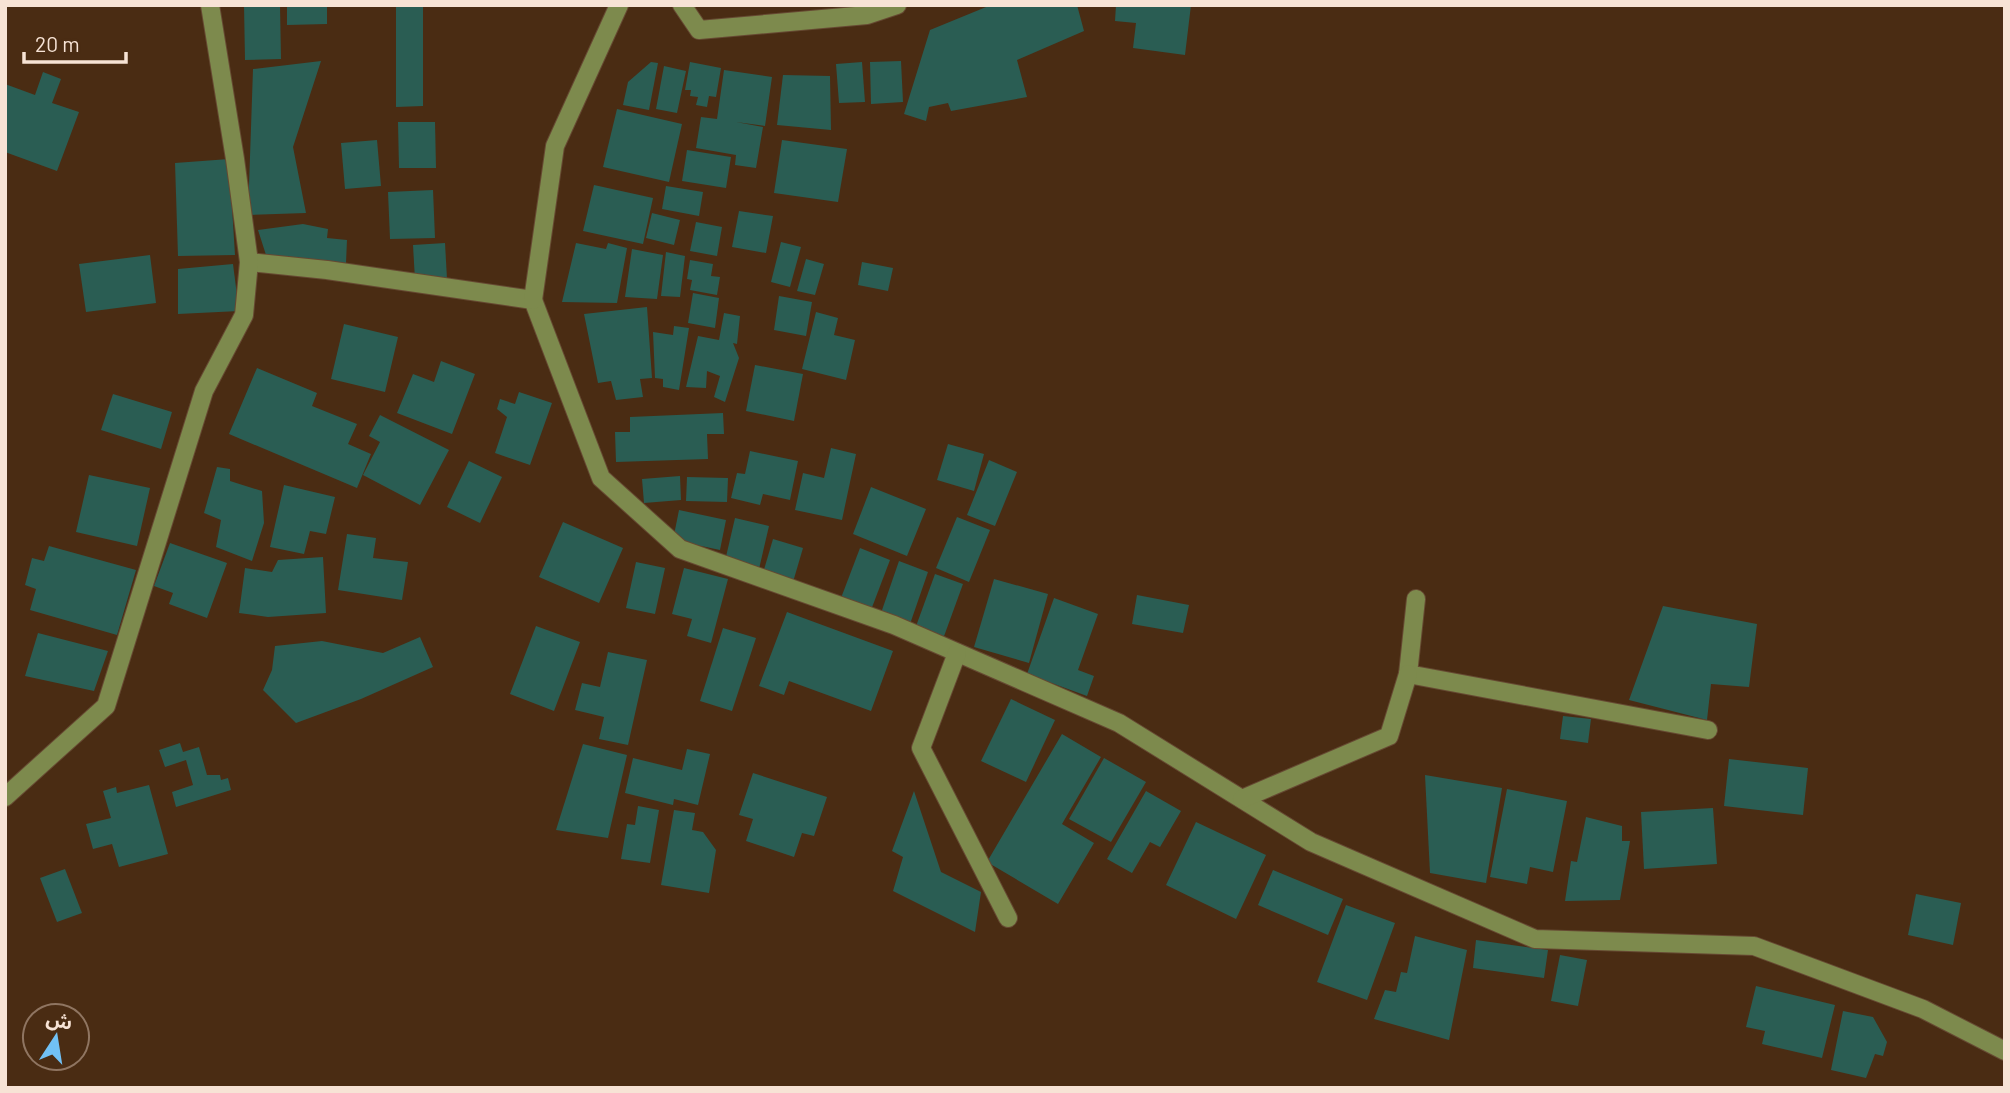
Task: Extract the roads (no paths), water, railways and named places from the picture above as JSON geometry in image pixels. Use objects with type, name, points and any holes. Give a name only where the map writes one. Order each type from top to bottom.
[{"type":"street","points":[[5,797],[106,706],[205,391],[244,315],[248,262],[235,159],[210,5]]},
{"type":"street","points":[[619,5],[555,146],[533,300],[601,478],[680,549],[894,625],[1119,723],[1311,842],[1535,940],[1754,946],[1923,1009],[2005,1051]]},
{"type":"street","points":[[682,5],[699,30],[867,15],[897,5]]},
{"type":"street","points":[[248,262],[327,270],[533,300]]},
{"type":"street","points":[[1242,799],[1389,736],[1408,674],[1416,598]]},
{"type":"street","points":[[957,653],[921,748],[1008,919]]},
{"type":"street","points":[[1408,674],[1707,730]]}]
